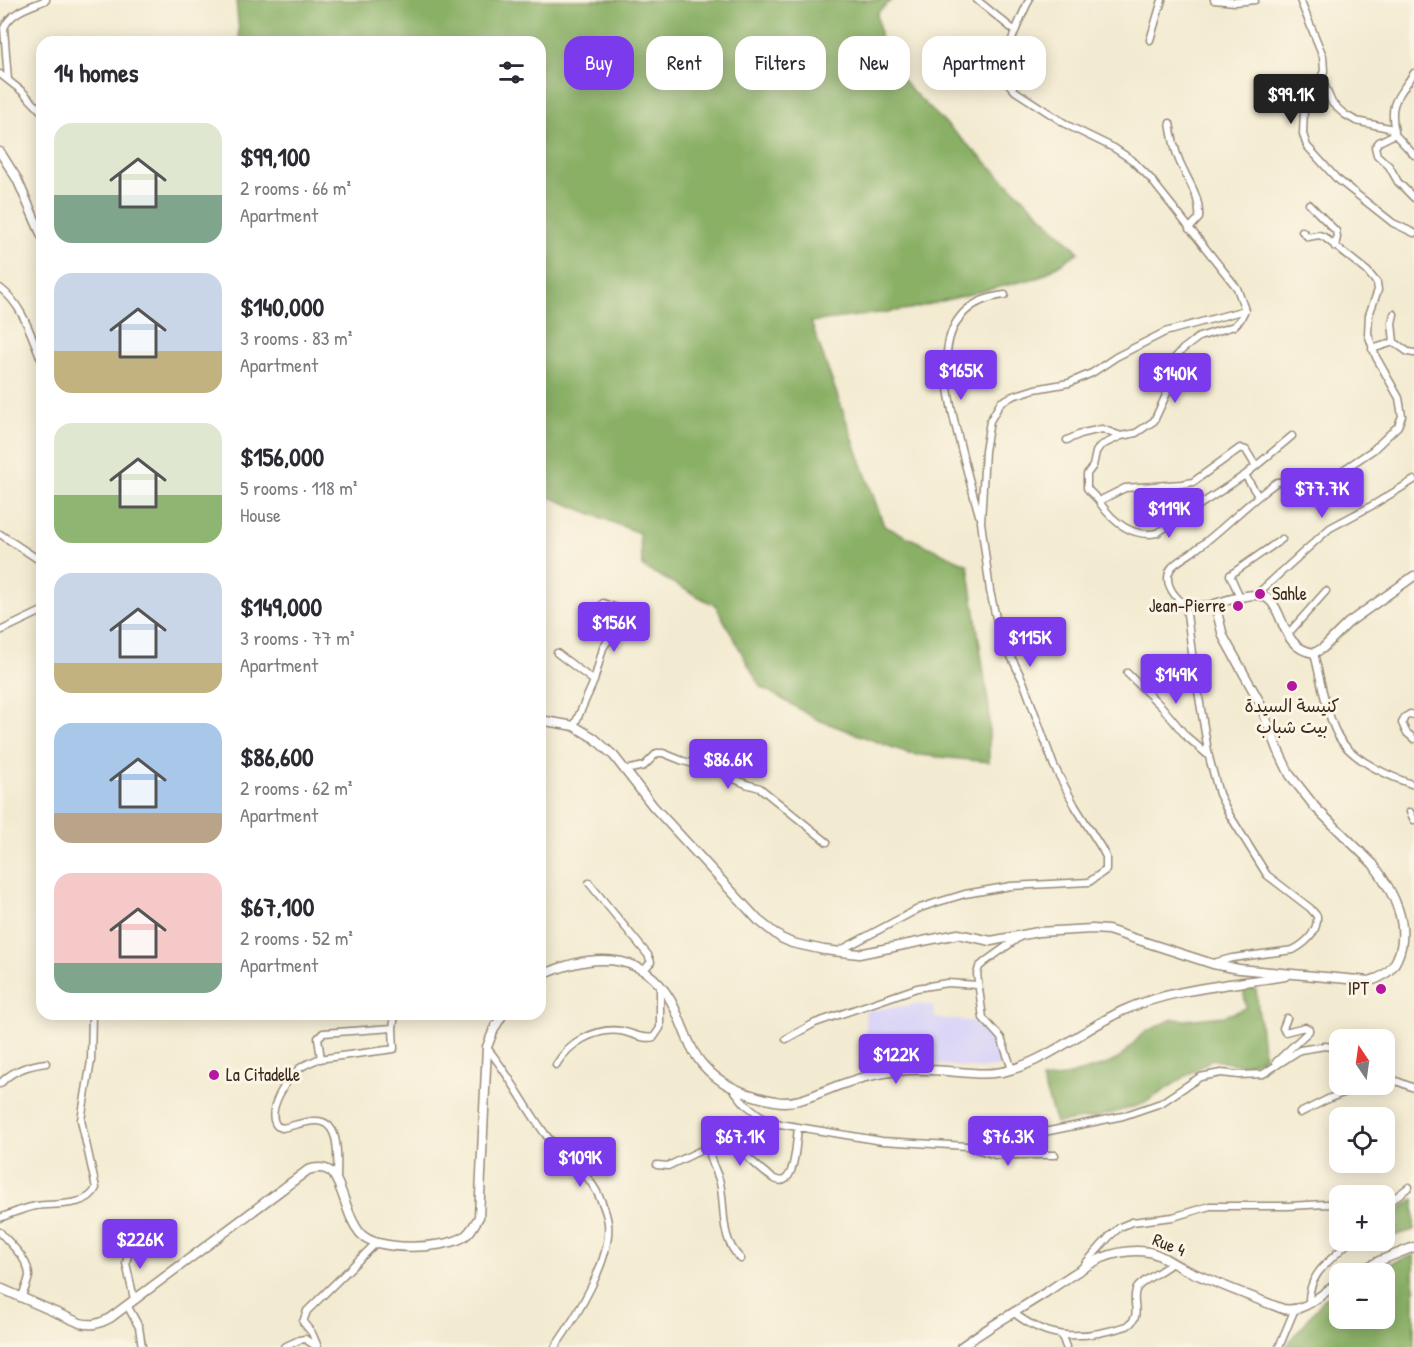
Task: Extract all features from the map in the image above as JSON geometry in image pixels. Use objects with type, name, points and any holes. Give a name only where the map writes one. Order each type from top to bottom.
[{"type":"street","points":[[8,80],[2,26],[10,17],[46,0]]},
{"type":"street","points":[[977,0],[1015,31]]},
{"type":"street","points":[[1029,0],[1015,31],[1004,68],[1004,76],[1008,83],[1016,91],[1069,126],[1114,148],[1132,160],[1150,178],[1237,288],[1245,310]]},
{"type":"street","points":[[1150,40],[1162,0]]},
{"type":"street","points":[[1214,0],[1235,2],[1255,0]]},
{"type":"street","points":[[1300,0],[1323,56],[1324,71],[1319,83],[1311,90],[1304,108],[1303,134],[1307,146],[1336,177],[1393,223],[1414,233]]},
{"type":"street","points":[[1395,134],[1393,108],[1395,100],[1414,73]]},
{"type":"street","points":[[0,74],[36,106]]},
{"type":"street","points":[[1319,83],[1326,86],[1334,105],[1350,118],[1387,127],[1414,154]]},
{"type":"street","points":[[1170,123],[1179,160],[1199,203],[1199,219],[1189,229]]},
{"type":"street","points":[[1395,134],[1379,142],[1375,151],[1389,166],[1402,187],[1414,198]]},
{"type":"street","points":[[0,152],[17,179],[36,222]]},
{"type":"street","points":[[1309,204],[1336,231],[1335,247]]},
{"type":"street","points":[[1213,964],[1232,958],[1293,950],[1314,931],[1317,921],[1316,913],[1267,875],[1219,794],[1209,757],[1192,661],[1186,606],[1174,595],[1168,578],[1170,571],[1277,482],[1307,482],[1334,476],[1373,450],[1398,426],[1402,416],[1399,398],[1372,349],[1367,324],[1368,315],[1378,290],[1377,283],[1367,272],[1321,235],[1308,237],[1302,231]]},
{"type":"street","points":[[0,288],[18,307],[36,348]]},
{"type":"street","points":[[837,952],[920,908],[964,894],[1011,886],[1089,882],[1106,870],[1106,857],[1054,766],[1023,681],[1001,634],[990,591],[981,522],[949,404],[945,372],[946,353],[952,330],[959,317],[975,305],[991,296],[1005,295]]},
{"type":"street","points":[[1245,310],[1234,326],[1199,337],[1182,349],[1172,361],[1167,393],[1154,421],[1136,433],[1121,436],[1100,446],[1093,466],[1087,474],[1087,488],[1111,518],[1140,535],[1157,533],[1245,476],[1255,465],[1292,436]]},
{"type":"street","points":[[981,522],[985,451],[990,421],[1001,402],[1035,389],[1069,384],[1165,332],[1245,310]]},
{"type":"street","points":[[1394,314],[1392,322],[1394,342],[1410,353],[1414,352]]},
{"type":"street","points":[[1372,349],[1394,342]]},
{"type":"street","points":[[1067,440],[1083,433],[1102,429],[1121,436]]},
{"type":"street","points":[[1099,501],[1125,488],[1193,482],[1238,448],[1246,450],[1255,465]]},
{"type":"street","points":[[1245,476],[1258,496]]},
{"type":"street","points":[[1256,595],[1330,528],[1414,480]]},
{"type":"street","points":[[0,534],[36,558]]},
{"type":"street","points":[[1240,597],[1230,575],[1282,539]]},
{"type":"street","points":[[1186,606],[1215,604],[1256,595],[1272,601],[1287,635],[1299,649],[1314,653],[1323,648],[1348,623],[1414,576]]},
{"type":"street","points":[[1287,635],[1326,591]]},
{"type":"street","points":[[574,726],[594,681],[603,648],[620,623],[620,612],[617,608],[603,603]]},
{"type":"street","points":[[546,721],[574,726],[594,738],[626,770],[653,806],[758,920],[771,931],[792,943],[859,954],[958,934],[991,941],[1038,932],[1092,929],[1108,930],[1213,964],[1239,969],[1357,981],[1369,981],[1384,976],[1396,961],[1400,951],[1403,927],[1401,916],[1373,864],[1315,807],[1290,775],[1259,701],[1223,636],[1215,604]]},
{"type":"street","points":[[0,631],[36,613]]},
{"type":"street","points":[[556,653],[594,681]]},
{"type":"street","points":[[1314,653],[1334,727],[1341,741],[1364,762],[1414,785]]},
{"type":"street","points":[[1127,673],[1209,757]]},
{"type":"street","points":[[1414,715],[1410,714],[1405,717],[1402,723],[1406,732],[1414,739]]},
{"type":"street","points":[[626,770],[644,766],[657,753],[709,768],[767,793],[827,842]]},
{"type":"street","points":[[1410,812],[1414,820]]},
{"type":"street","points":[[588,883],[648,954],[651,962],[644,970]]},
{"type":"street","points":[[1012,1070],[1001,1038],[983,1018],[978,985],[979,967],[1022,935]]},
{"type":"street","points":[[546,974],[563,967],[597,960],[624,961],[644,970],[660,985],[670,999],[701,1064],[712,1075],[733,1089],[761,1116],[798,1129],[882,1141],[967,1146],[1123,1116],[1161,1103],[1200,1077],[1221,1073],[1253,1075],[1268,1072],[1300,1050],[1329,1047]]},
{"type":"street","points":[[733,1089],[773,1101],[788,1102],[883,1073],[926,1069],[978,1073],[1012,1070],[1053,1052],[1123,1011],[1161,996],[1298,974]]},
{"type":"street","points":[[786,1040],[815,1023],[917,988],[947,983],[978,985]]},
{"type":"street","points":[[556,1065],[572,1045],[599,1033],[612,1030],[645,1038],[654,1037],[660,1028],[660,985]]},
{"type":"street","points":[[1268,1072],[1309,1031],[1305,1027],[1285,1032],[1283,1026],[1287,1018]]},
{"type":"street","points":[[0,1218],[35,1206],[88,1198],[96,1188],[81,1120],[91,1062],[92,1020]]},
{"type":"street","points":[[337,1179],[334,1133],[328,1124],[316,1121],[282,1128],[277,1126],[273,1119],[279,1095],[293,1074],[308,1063],[321,1059],[394,1049],[394,1020]]},
{"type":"street","points":[[0,1288],[55,1314],[87,1325],[100,1323],[110,1318],[308,1170],[314,1168],[330,1170],[337,1179],[360,1234],[376,1243],[442,1246],[464,1238],[478,1217],[487,1047],[499,1020]]},
{"type":"street","points":[[321,1059],[318,1038],[323,1033],[393,1028]]},
{"type":"street","points":[[487,1047],[546,1135],[591,1182],[606,1214],[608,1236],[604,1253],[577,1314],[555,1347]]},
{"type":"street","points":[[0,1084],[7,1077],[24,1068],[46,1063]]},
{"type":"street","points":[[1395,1080],[1414,1088]]},
{"type":"street","points":[[1300,1113],[1338,1095]]},
{"type":"street","points":[[657,1166],[668,1166],[719,1143],[735,1146],[768,1176],[775,1180],[782,1180],[792,1169],[798,1129]]},
{"type":"street","points":[[710,1146],[710,1155],[720,1184],[727,1238],[741,1259]]},
{"type":"street","points":[[967,1146],[995,1155],[1055,1155]]},
{"type":"street","points":[[1395,1198],[1409,1187]]},
{"type":"street","points":[[1083,1266],[1120,1227],[1132,1222],[1173,1217],[1210,1206],[1329,1204]]},
{"type":"street","points":[[0,1232],[13,1246],[28,1271],[29,1277],[21,1298]]},
{"type":"street","points":[[131,1240],[126,1263],[134,1299]]},
{"type":"street","points":[[284,1347],[305,1339],[318,1347],[312,1333],[303,1322],[307,1311],[376,1243]]},
{"type":"street","points":[[1375,1263],[1414,1247]]},
{"type":"street","points":[[1309,1303],[1310,1289],[1317,1273],[1340,1251]]},
{"type":"street","name":"Rue 4","points":[[961,1347],[1083,1266],[1105,1257],[1129,1252],[1155,1254],[1283,1310],[1294,1311]]},
{"type":"street","points":[[1013,1312],[1031,1325],[1062,1336],[1127,1326],[1137,1314],[1138,1286],[1172,1263]]},
{"type":"street","points":[[1279,1347],[1294,1311],[1305,1307],[1329,1289]]},
{"type":"street","points":[[127,1305],[139,1327],[142,1347]]},
{"type":"street","points":[[1062,1336],[1066,1347]]},
{"type":"shaded area","points":[[917,1004],[933,1005],[935,1018],[981,1022],[993,1033],[1006,1065],[981,1069],[936,1064],[900,1066],[902,1049],[867,1050],[865,1011]]},
{"type":"green space","points":[[236,0],[892,0],[877,13],[880,36],[838,36],[838,90],[910,89],[1079,252],[1040,277],[910,309],[811,322],[884,526],[968,565],[989,708],[989,762],[910,754],[816,719],[760,686],[716,606],[643,567],[639,533],[546,495],[546,36],[239,36]]},
{"type":"green space","points":[[1243,988],[1256,989],[1264,1058],[1238,1064],[1212,1059],[1143,1104],[1098,1117],[1056,1123],[1042,1080],[1063,1077],[1108,1064],[1120,1058],[1143,1033],[1173,1019],[1225,1016],[1246,1008]]},
{"type":"green space","points":[[1414,1199],[1414,1230],[1395,1236],[1395,1212]]},
{"type":"green space","points":[[1414,1255],[1414,1347],[1286,1347],[1324,1299],[1329,1296],[1329,1329],[1395,1329],[1395,1263],[1391,1263]]},
{"type":"place","name":"Sahle","points":[[1260,594]]},
{"type":"place","name":"Jean-Pierre","points":[[1238,606]]},
{"type":"place","name":"كنيسة السيدة بيت شباب","points":[[1292,686]]},
{"type":"place","name":"IPT","points":[[1381,989]]},
{"type":"place","name":"La Citadelle","points":[[214,1075]]}]
